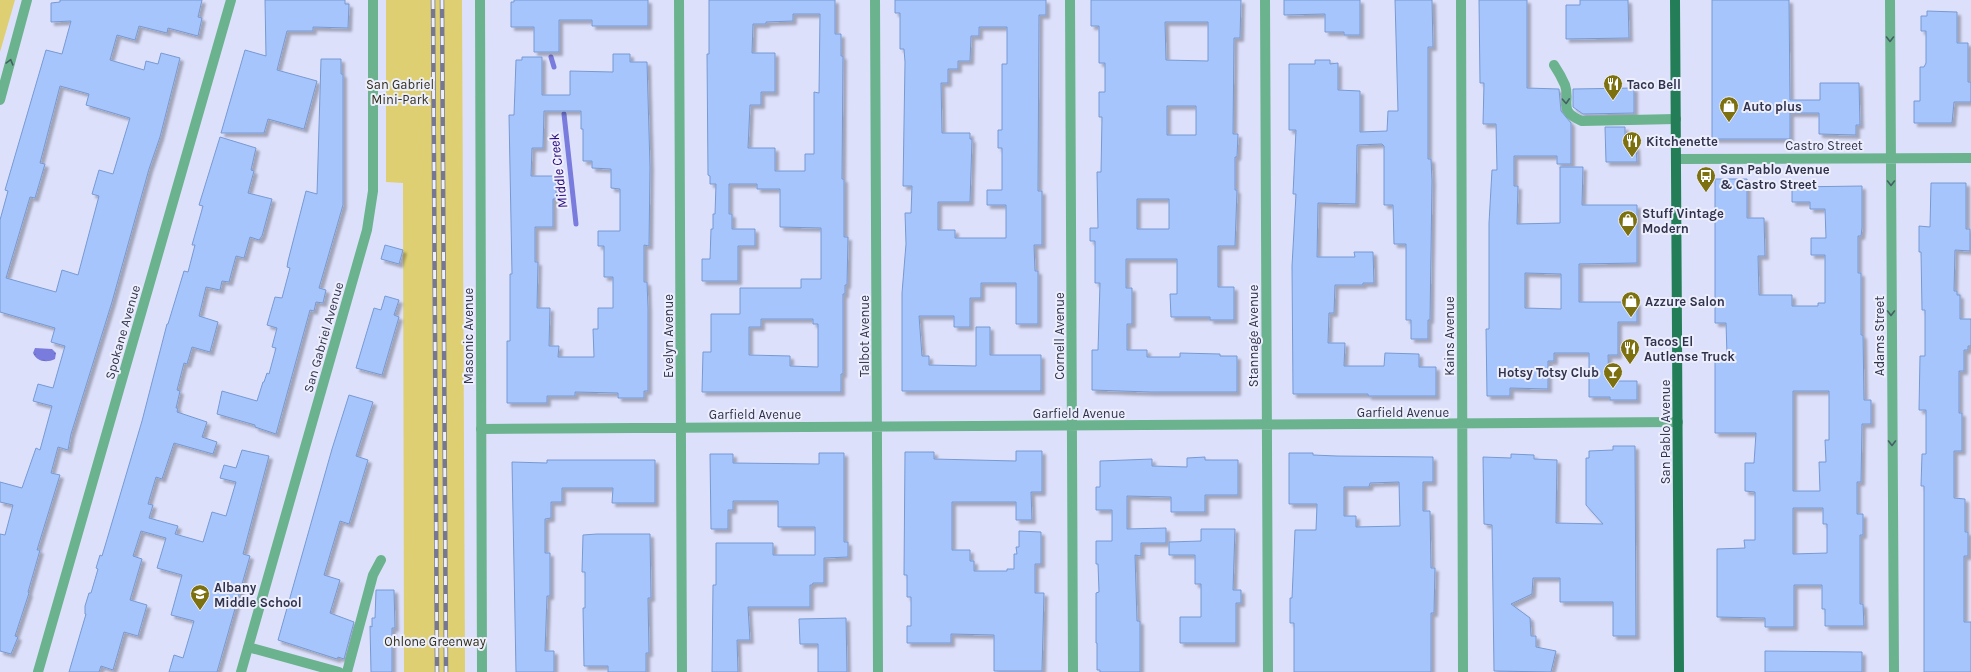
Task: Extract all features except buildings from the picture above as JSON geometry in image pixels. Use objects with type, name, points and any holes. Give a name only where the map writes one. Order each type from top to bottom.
[{"type":"main road","name":"San Pablo Avenue","points":[[1675,0],[1679,672]]},
{"type":"street","points":[[0,100],[27,0]]},
{"type":"street","name":"Spokane Avenue","points":[[38,672],[231,0]]},
{"type":"street","name":"San Gabriel Avenue","points":[[241,672],[367,230],[373,191],[373,0]]},
{"type":"street","name":"Masonic Avenue","points":[[480,0],[482,672]]},
{"type":"street","name":"Evelyn Avenue","points":[[679,0],[682,672]]},
{"type":"street","name":"Talbot Avenue","points":[[875,0],[878,672]]},
{"type":"street","name":"Cornell Avenue","points":[[1070,0],[1073,672]]},
{"type":"street","name":"Stannage Avenue","points":[[1265,0],[1268,672]]},
{"type":"street","name":"Kains Avenue","points":[[1461,0],[1463,672]]},
{"type":"street","name":"Adams Street","points":[[1890,0],[1894,672]]},
{"type":"street","points":[[1554,65],[1566,86],[1566,106],[1568,112],[1575,118],[1582,121],[1676,119]]},
{"type":"street","name":"Castro Street","points":[[1676,159],[1971,158]]},
{"type":"street","name":"Garfield Avenue","points":[[481,429],[1267,426],[1678,422]]},
{"type":"street","points":[[347,672],[373,575],[381,560]]},
{"type":"street","points":[[248,647],[339,672]]},
{"type":"green space","points":[[0,0],[15,0],[0,52]]},
{"type":"green space","name":"Ohlone Greenway","points":[[386,0],[462,0],[465,672],[404,672],[403,183],[386,182]]},
{"type":"water","points":[[35,348],[52,349],[56,353],[55,359],[49,361],[40,360],[33,353]]},
{"type":"waterway","name":"Middle Creek","points":[[551,57],[554,67]]},
{"type":"waterway","name":"Middle Creek","points":[[564,114],[576,224]]},
{"type":"railway","points":[[433,0],[437,672]]},
{"type":"railway","points":[[442,0],[446,672]]},
{"type":"place","name":"Taco Bell","points":[[1613,101]]},
{"type":"place","name":"Auto plus","points":[[1729,123]]},
{"type":"place","name":"Kitchenette","points":[[1632,158]]},
{"type":"place","name":"San Pablo Avenue & Castro Street","points":[[1706,193]]},
{"type":"place","name":"Stuff Vintage Modern","points":[[1628,237]]},
{"type":"place","name":"Azzure Salon","points":[[1631,318]]},
{"type":"place","name":"Tacos El Autlense Truck","points":[[1630,365]]},
{"type":"place","name":"Hotsy Totsy Club","points":[[1613,389]]},
{"type":"place","name":"Albany Middle School","points":[[200,611]]},
{"type":"park label","name":"San Gabriel Mini-Park","points":[[400,92]]}]
